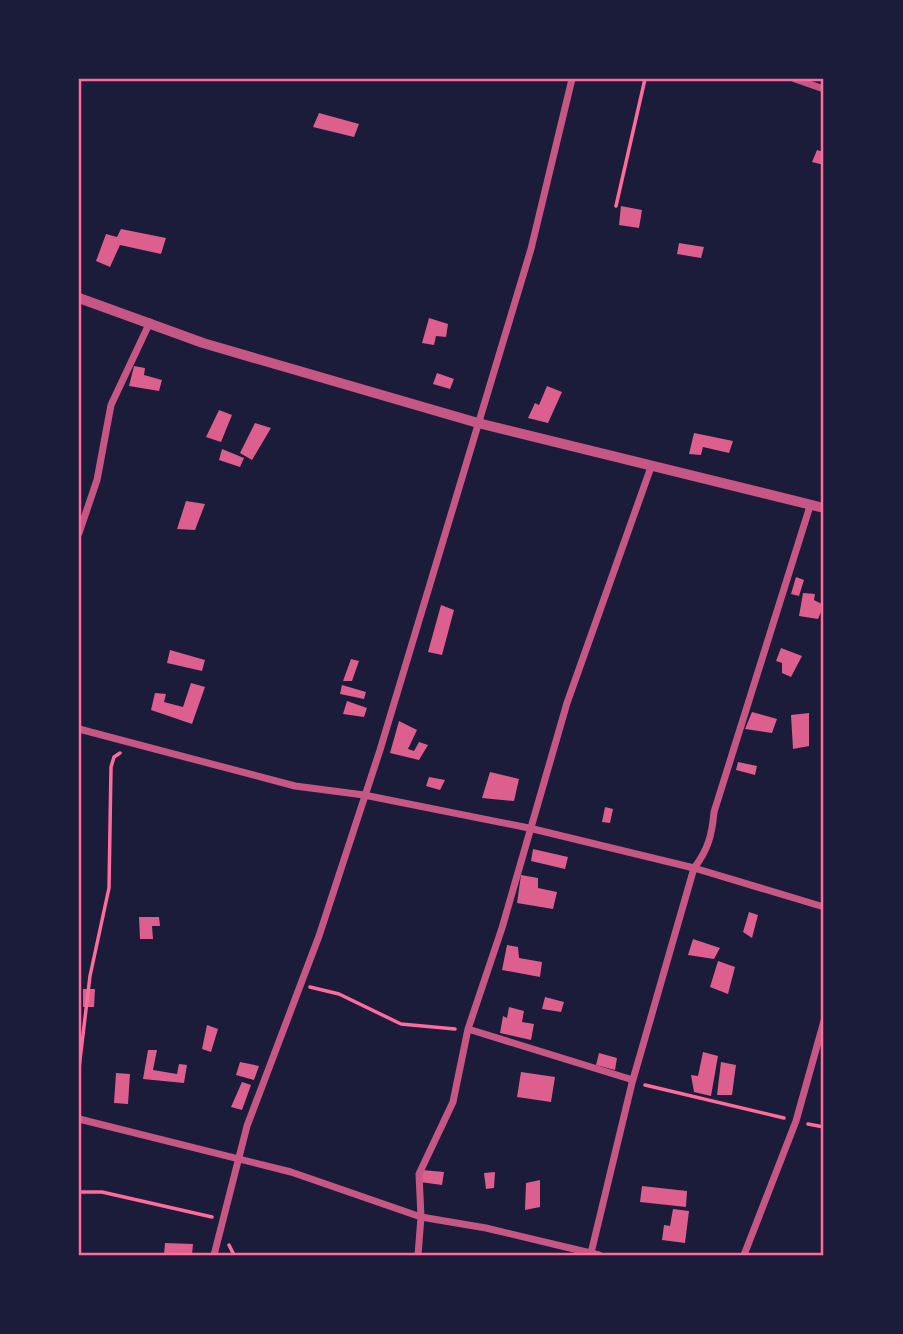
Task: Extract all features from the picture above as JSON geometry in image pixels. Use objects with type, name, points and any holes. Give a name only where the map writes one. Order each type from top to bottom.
[{"type":"street","points":[[214,1255],[238,1160],[268,1069],[301,985],[364,795],[531,249],[572,79]]},
{"type":"street","points":[[795,79],[824,89]]},
{"type":"street","points":[[79,298],[150,322],[203,344],[478,423],[824,508]]},
{"type":"street","points":[[79,533],[97,480],[111,405],[150,322]]},
{"type":"street","points":[[418,1255],[421,1217],[419,1174],[453,1102],[468,1029],[502,928],[567,703],[651,467]]},
{"type":"street","points":[[79,1119],[328,1184],[421,1217],[486,1228],[595,1254],[633,1082],[694,868],[709,844],[714,812],[810,506]]},
{"type":"street","points":[[79,729],[295,786],[364,795],[529,828],[694,868],[824,907]]},
{"type":"street","points":[[744,1255],[796,1121],[824,1021]]},
{"type":"street","points":[[468,1029],[633,1082]]},
{"type":"path","points":[[616,206],[645,79]]},
{"type":"path","points":[[79,1068],[90,976],[109,888],[111,767],[114,757],[133,744]]},
{"type":"path","points":[[301,985],[339,995],[401,1024],[424,1028],[468,1029]]},
{"type":"path","points":[[633,1082],[796,1121]]},
{"type":"path","points":[[79,1192],[102,1192],[224,1220]]},
{"type":"building","points":[[319,113],[359,124],[354,137],[313,127]]},
{"type":"building","points":[[817,150],[824,152],[824,165],[812,162]]},
{"type":"building","points":[[621,206],[642,210],[639,228],[619,225]]},
{"type":"building","points":[[121,229],[166,238],[161,254],[120,245],[110,267],[96,261],[106,234],[117,237]]},
{"type":"building","points":[[679,243],[704,247],[701,258],[677,254]]},
{"type":"building","points":[[429,318],[448,324],[446,337],[436,336],[434,345],[422,343]]},
{"type":"building","points":[[134,366],[145,368],[144,375],[162,380],[159,391],[129,386]]},
{"type":"building","points":[[437,373],[454,379],[450,389],[433,384]]},
{"type":"building","points":[[547,386],[562,392],[548,423],[528,418],[535,403],[539,405]]},
{"type":"building","points":[[219,410],[232,415],[221,442],[206,437]]},
{"type":"building","points":[[255,423],[271,428],[252,460],[240,453]]},
{"type":"building","points":[[694,433],[733,441],[729,453],[703,447],[701,455],[689,454]]},
{"type":"building","points":[[222,449],[244,458],[240,467],[219,460]]},
{"type":"building","points":[[186,501],[205,504],[195,530],[177,529]]},
{"type":"building","points":[[796,577],[804,580],[799,596],[791,594]]},
{"type":"building","points":[[803,593],[815,594],[814,600],[824,605],[818,619],[799,616]]},
{"type":"building","points":[[441,605],[454,610],[442,655],[428,652]]},
{"type":"building","points":[[781,648],[802,656],[791,677],[782,673],[782,663],[776,661]]},
{"type":"building","points":[[170,650],[205,660],[202,671],[167,663]]},
{"type":"building","points":[[351,659],[359,661],[352,681],[343,681]]},
{"type":"building","points":[[191,683],[205,687],[192,724],[151,710],[155,693],[166,694],[164,702],[183,707]]},
{"type":"building","points":[[342,685],[366,692],[364,699],[340,694]]},
{"type":"building","points":[[347,701],[367,708],[364,717],[343,714]]},
{"type":"building","points":[[752,712],[777,719],[772,733],[745,729]]},
{"type":"building","points":[[809,713],[809,746],[793,749],[791,715]]},
{"type":"building","points":[[399,721],[417,730],[408,749],[414,751],[419,742],[428,745],[419,760],[390,753]]},
{"type":"building","points":[[738,762],[757,766],[755,775],[736,770]]},
{"type":"building","points":[[490,772],[519,779],[514,801],[482,798]]},
{"type":"building","points":[[429,777],[445,780],[440,790],[426,786]]},
{"type":"building","points":[[605,807],[613,809],[610,823],[602,822]]},
{"type":"building","points":[[533,849],[568,857],[565,869],[531,861]]},
{"type":"building","points":[[521,875],[538,878],[538,888],[557,892],[553,909],[517,903]]},
{"type":"building","points":[[749,912],[758,915],[752,938],[743,932]]},
{"type":"building","points":[[139,917],[159,917],[160,926],[152,926],[153,939],[140,939]]},
{"type":"building","points":[[693,939],[720,948],[714,959],[688,955]]},
{"type":"building","points":[[507,945],[518,947],[519,958],[542,962],[540,977],[502,970]]},
{"type":"building","points":[[718,961],[735,967],[728,994],[710,987]]},
{"type":"building","points":[[83,989],[95,989],[94,1007],[83,1007]]},
{"type":"building","points":[[545,997],[564,1002],[561,1012],[542,1009]]},
{"type":"building","points":[[509,1007],[524,1011],[522,1022],[534,1024],[531,1040],[500,1033],[503,1016],[507,1018]]},
{"type":"building","points":[[207,1025],[218,1029],[211,1052],[202,1049]]},
{"type":"building","points":[[148,1050],[157,1050],[153,1070],[177,1074],[179,1064],[187,1065],[184,1083],[143,1079]]},
{"type":"building","points":[[703,1052],[718,1056],[711,1096],[694,1092],[691,1075],[698,1076]]},
{"type":"building","points":[[599,1053],[617,1058],[615,1070],[596,1065]]},
{"type":"building","points":[[240,1062],[259,1066],[254,1080],[236,1075]]},
{"type":"building","points":[[721,1062],[736,1065],[732,1095],[717,1095]]},
{"type":"building","points":[[521,1072],[555,1077],[551,1102],[517,1097]]},
{"type":"building","points":[[116,1073],[130,1074],[128,1104],[114,1103]]},
{"type":"building","points":[[242,1082],[251,1085],[242,1110],[231,1107]]},
{"type":"building","points":[[422,1170],[444,1172],[442,1185],[420,1182]]},
{"type":"building","points":[[495,1172],[494,1188],[486,1189],[484,1173]]},
{"type":"building","points":[[540,1180],[540,1207],[525,1210],[526,1183]]},
{"type":"building","points":[[642,1186],[687,1191],[686,1207],[640,1202]]},
{"type":"building","points":[[673,1209],[689,1211],[685,1243],[662,1240],[664,1225],[670,1226]]},
{"type":"building","points":[[165,1243],[193,1244],[192,1255],[164,1255]]}]
